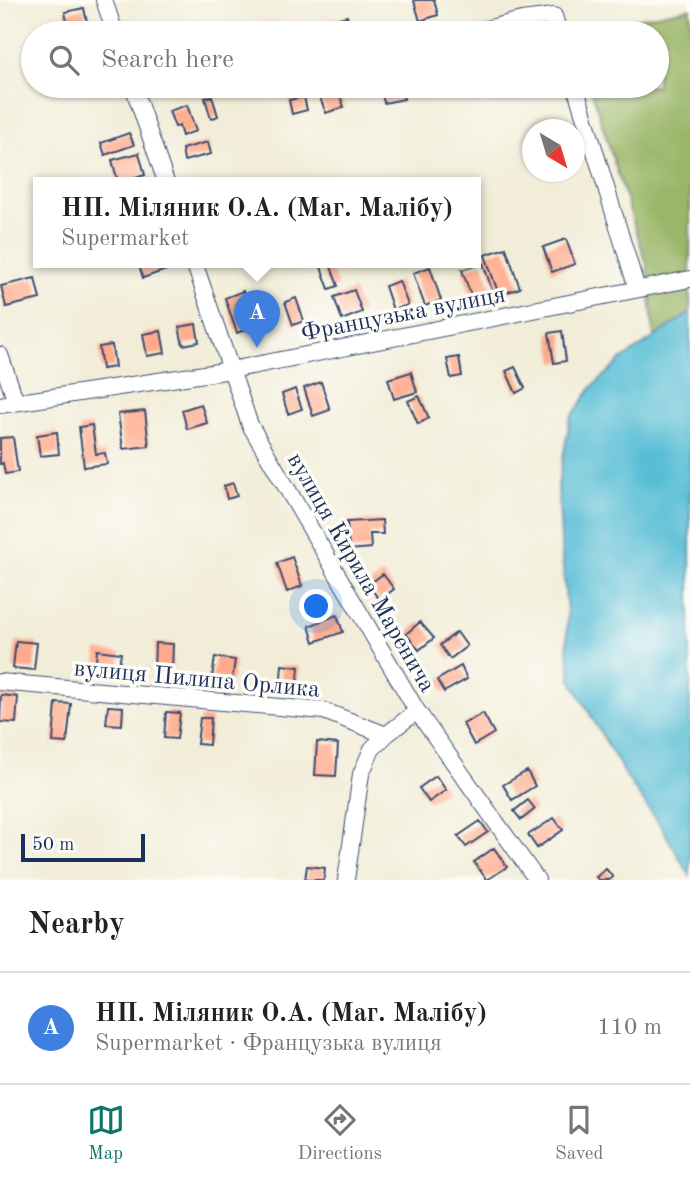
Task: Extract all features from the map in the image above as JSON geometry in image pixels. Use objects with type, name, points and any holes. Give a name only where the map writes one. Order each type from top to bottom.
[{"type":"street","points":[[104,0],[111,21]]},
{"type":"street","points":[[518,21],[552,8]]},
{"type":"street","points":[[137,98],[164,177]]},
{"type":"street","points":[[579,98],[637,289]]},
{"type":"street","name":"вулиця Кирила Маренича","points":[[196,268],[250,425],[417,711],[537,880]]},
{"type":"street","name":"Французька вулиця","points":[[8,403],[231,370],[690,279]]},
{"type":"street","points":[[0,355],[8,403]]},
{"type":"street","name":"вулиця Пилипа Орлика","points":[[0,682],[324,711],[386,736]]},
{"type":"street","points":[[346,880],[361,774],[372,749],[417,711]]},
{"type":"green space","points":[[690,8],[690,313],[654,337],[647,265],[594,98],[669,98],[669,21],[626,21]]},
{"type":"water","points":[[690,313],[690,876],[662,828],[628,779],[571,680],[558,485],[570,419],[593,386],[621,360]]},
{"type":"building","points":[[434,0],[438,15],[420,21],[414,1]]},
{"type":"building","points":[[84,8],[87,21],[67,21],[65,12]]},
{"type":"building","points":[[347,16],[348,21],[330,21]]},
{"type":"building","points":[[205,98],[213,98],[218,116],[211,119]]},
{"type":"building","points":[[304,98],[307,110],[292,114],[289,100]]},
{"type":"building","points":[[320,98],[341,98],[344,107],[326,113]]},
{"type":"building","points":[[383,98],[404,99],[384,103]]},
{"type":"building","points":[[187,105],[196,131],[182,136],[169,111]]},
{"type":"building","points":[[129,133],[134,145],[105,155],[101,143]]},
{"type":"building","points":[[208,142],[211,154],[184,161],[182,149]]},
{"type":"building","points":[[139,153],[145,175],[117,177],[112,160]]},
{"type":"building","points":[[566,239],[575,264],[552,272],[543,247]]},
{"type":"building","points":[[506,248],[520,288],[499,295],[485,255]]},
{"type":"building","points":[[483,263],[492,290],[472,298],[462,270],[481,268]]},
{"type":"building","points":[[140,268],[172,268],[143,278]]},
{"type":"building","points":[[321,268],[331,268],[338,286],[329,289]]},
{"type":"building","points":[[430,268],[441,300],[425,306],[413,273]]},
{"type":"building","points":[[35,278],[40,299],[6,307],[1,286]]},
{"type":"building","points":[[399,281],[408,305],[393,310],[385,286]]},
{"type":"building","points":[[354,290],[362,312],[342,320],[334,297]]},
{"type":"building","points":[[243,291],[256,326],[237,333],[225,298]]},
{"type":"building","points":[[296,298],[304,321],[293,325],[285,302]]},
{"type":"building","points":[[196,324],[199,342],[183,345],[179,327]]},
{"type":"building","points":[[161,331],[165,353],[147,356],[143,334]]},
{"type":"building","points":[[562,331],[566,361],[554,363],[549,333]]},
{"type":"building","points":[[112,345],[115,367],[102,369],[99,347]]},
{"type":"building","points":[[459,357],[462,376],[451,378],[447,359]]},
{"type":"building","points":[[515,367],[525,388],[516,393],[506,371]]},
{"type":"building","points":[[411,372],[417,392],[394,399],[388,379]]},
{"type":"building","points":[[321,382],[330,410],[313,416],[304,388]]},
{"type":"building","points":[[295,389],[302,409],[288,414],[282,394]]},
{"type":"building","points":[[419,396],[429,418],[418,424],[408,401]]},
{"type":"building","points":[[201,404],[207,423],[187,429],[182,410]]},
{"type":"building","points":[[145,411],[149,446],[123,449],[118,414]]},
{"type":"building","points":[[92,425],[96,454],[105,453],[107,464],[84,467],[79,427]]},
{"type":"building","points":[[57,432],[59,454],[40,456],[37,435]]},
{"type":"building","points":[[13,437],[18,472],[5,474],[3,463],[0,464],[0,438]]},
{"type":"building","points":[[233,483],[237,496],[227,499],[224,486]]},
{"type":"building","points":[[382,520],[383,534],[370,534],[371,548],[349,550],[347,522]]},
{"type":"building","points":[[292,557],[302,586],[287,592],[277,563]]},
{"type":"building","points":[[383,574],[394,589],[380,600],[368,585]]},
{"type":"building","points":[[337,615],[343,632],[314,642],[309,626]]},
{"type":"building","points":[[420,622],[434,638],[419,650],[406,634]]},
{"type":"building","points":[[457,632],[467,646],[450,659],[440,645]]},
{"type":"building","points":[[16,641],[37,643],[34,670],[13,668]]},
{"type":"building","points":[[155,643],[173,644],[172,671],[154,670]]},
{"type":"building","points":[[97,650],[121,653],[118,673],[95,670]]},
{"type":"building","points":[[215,657],[235,660],[232,681],[212,678]]},
{"type":"building","points":[[282,665],[299,667],[297,691],[280,689]]},
{"type":"building","points":[[461,666],[467,679],[444,692],[437,680]]},
{"type":"building","points":[[1,695],[18,697],[16,723],[0,722]]},
{"type":"building","points":[[56,703],[71,704],[67,743],[53,742]]},
{"type":"building","points":[[108,706],[123,707],[122,725],[106,724]]},
{"type":"building","points":[[166,712],[180,713],[177,739],[164,738]]},
{"type":"building","points":[[483,713],[494,733],[474,745],[463,724]]},
{"type":"building","points":[[200,718],[211,718],[209,745],[197,744]]},
{"type":"building","points":[[317,742],[338,744],[336,776],[315,775]]},
{"type":"building","points":[[527,771],[535,786],[512,800],[503,785]]},
{"type":"building","points":[[436,776],[446,790],[429,802],[419,788]]},
{"type":"building","points":[[528,800],[535,809],[521,820],[514,811]]},
{"type":"building","points":[[554,818],[563,830],[537,848],[528,835]]},
{"type":"building","points":[[480,821],[488,832],[466,847],[458,836]]},
{"type":"building","points":[[494,848],[507,867],[487,880],[474,862]]},
{"type":"building","points":[[307,866],[325,868],[324,880],[305,880]]},
{"type":"building","points":[[606,869],[613,877],[599,880],[596,877]]},
{"type":"place","name":"НП. Міляник О.А. (Маг. Малібу)","points":[[257,348]]}]
